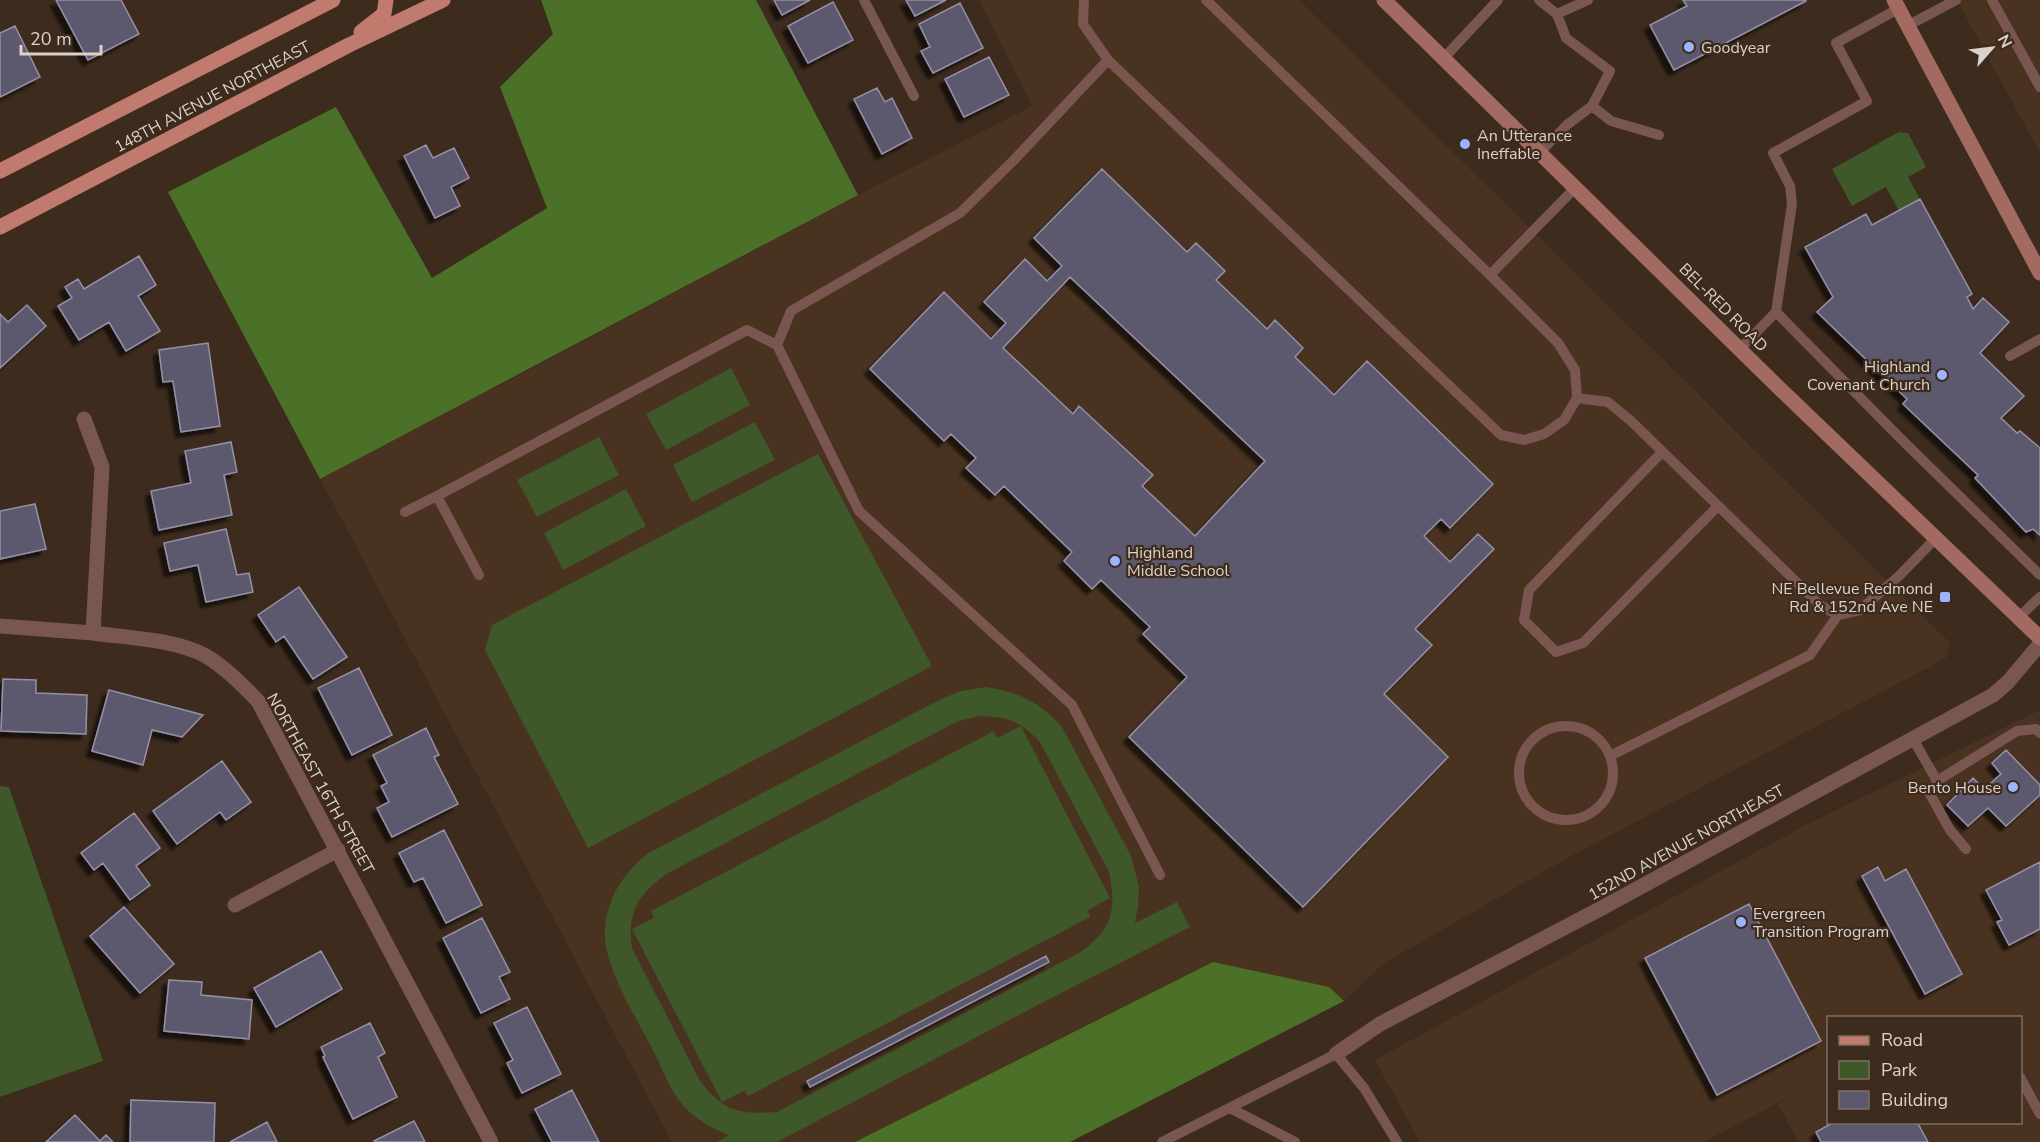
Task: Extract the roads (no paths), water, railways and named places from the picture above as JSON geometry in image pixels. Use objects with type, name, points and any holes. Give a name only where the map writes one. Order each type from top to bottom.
[{"type":"main road","name":"148TH AVENUE NORTHEAST","points":[[0,171],[331,0]]},
{"type":"main road","points":[[311,65],[374,23],[384,14],[386,0]]},
{"type":"main road","name":"148TH AVENUE NORTHEAST","points":[[0,227],[311,65],[443,0]]},
{"type":"main road","name":"BEL-RED ROAD","points":[[1383,0],[2040,638]]},
{"type":"main road","points":[[1896,4],[2040,273]]},
{"type":"street","points":[[84,419],[102,467],[93,633]]},
{"type":"street","name":"NORTHEAST 16TH STREET","points":[[0,626],[93,633],[172,645],[204,656],[230,673],[258,701],[491,1142]]},
{"type":"street","name":"152ND AVENUE NORTHEAST","points":[[1336,1054],[1380,1024],[1600,909],[1993,694],[2008,682],[2040,644]]},
{"type":"street","points":[[234,905],[338,850]]},
{"type":"lane","points":[[864,0],[914,96]]},
{"type":"lane","points":[[1084,0],[1083,24],[1108,60],[1501,435],[1524,440],[1544,434],[1564,420],[1577,398],[1575,370],[1558,344],[1490,275],[1206,0]]},
{"type":"lane","points":[[1443,59],[1498,0]]},
{"type":"lane","points":[[1539,0],[1557,14],[1566,38],[1610,70],[1592,106],[1568,124],[1539,153]]},
{"type":"lane","points":[[1557,14],[1588,0]]},
{"type":"lane","points":[[1907,26],[1956,0]]},
{"type":"lane","points":[[1992,0],[2040,87]]},
{"type":"lane","points":[[1740,349],[1776,312],[1792,204],[1790,186],[1773,153],[1867,101],[1836,43],[1896,4]]},
{"type":"lane","points":[[777,345],[791,311],[960,213],[1013,161],[1108,60]]},
{"type":"lane","points":[[1592,106],[1611,121],[1659,135]]},
{"type":"lane","points":[[1490,275],[1575,188]]},
{"type":"lane","points":[[1776,312],[2040,574]]},
{"type":"lane","points":[[405,512],[747,330],[777,345],[859,511],[1072,705],[1160,874]]},
{"type":"lane","points":[[2010,357],[2040,339]]},
{"type":"lane","points":[[1577,398],[1608,402],[1821,606],[1838,615],[1860,610],[1898,577],[1936,538]]},
{"type":"lane","points":[[1662,452],[1529,590],[1524,620],[1556,652],[1583,643],[1718,506]]},
{"type":"lane","points":[[438,496],[479,575]]},
{"type":"lane","points":[[2018,618],[2040,597]]},
{"type":"lane","points":[[1610,756],[1810,655],[1838,615]]},
{"type":"lane","points":[[1575,727],[1590,732],[1601,742],[1610,756],[1613,771],[1611,787],[1604,801],[1593,812],[1579,819],[1564,821],[1548,818],[1535,809],[1525,797],[1519,783],[1519,767],[1523,752],[1532,740],[1552,728],[1575,727]]},
{"type":"lane","points":[[1966,849],[1950,830],[1930,794],[1937,781],[2016,731],[2036,729],[2040,733]]},
{"type":"lane","points":[[1913,739],[1937,781]]},
{"type":"lane","points":[[1162,1142],[1178,1138],[1230,1108],[1336,1054],[1364,1088],[1397,1142]]},
{"type":"lane","points":[[2022,1081],[2040,1114]]},
{"type":"lane","points":[[1230,1108],[1295,1142]]},
{"type":"place","name":"Goodyear","points":[[1689,47]]},
{"type":"place","name":"An Utterance Ineffable","points":[[1465,144]]},
{"type":"place","name":"Highland Covenant Church","points":[[1942,375]]},
{"type":"place","name":"Highland Middle School","points":[[1115,561]]},
{"type":"place","name":"NE Bellevue Redmond Rd & 152nd Ave NE","points":[[1945,597]]},
{"type":"place","name":"Bento House","points":[[2013,787]]},
{"type":"place","name":"Evergreen Transition Program","points":[[1741,922]]}]
